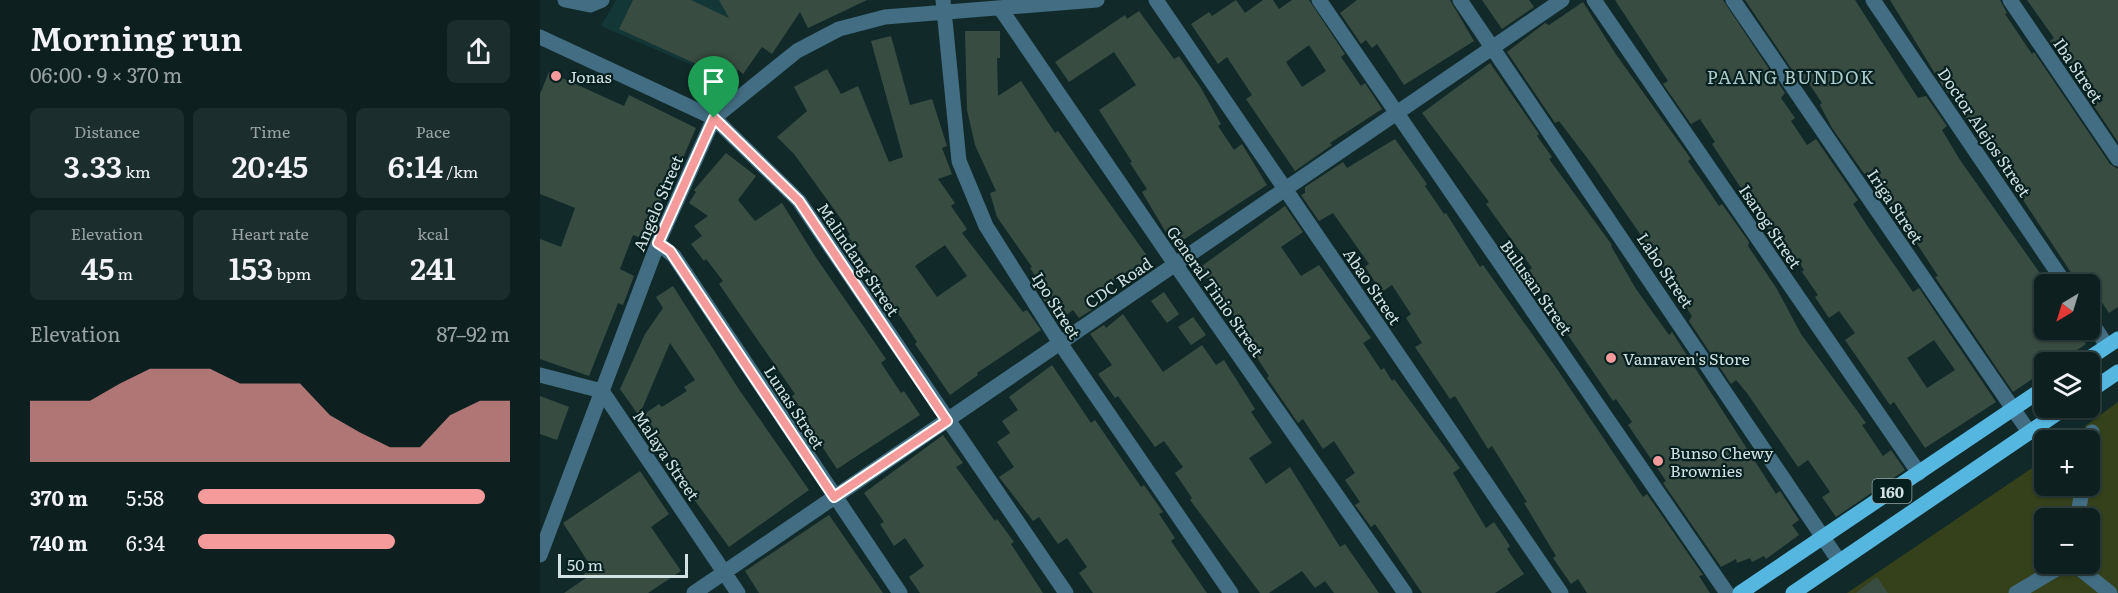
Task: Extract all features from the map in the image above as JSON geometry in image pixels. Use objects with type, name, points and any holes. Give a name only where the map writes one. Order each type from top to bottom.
[{"type":"main road","points":[[2099,352],[2113,343]]},
{"type":"main road","points":[[2100,384],[2118,372]]},
{"type":"main road","name":"160","points":[[1740,593],[2034,395]]},
{"type":"main road","name":"160","points":[[1793,593],[2050,418]]},
{"type":"street","points":[[565,0],[590,4],[602,0]]},
{"type":"street","name":"Angelo Street","points":[[540,555],[658,243],[714,118],[796,51],[839,29],[885,17],[944,6],[1000,8],[1097,0]]},
{"type":"street","name":"Abao Street","points":[[1156,0],[1561,593]]},
{"type":"street","name":"Bulusan Street","points":[[1319,0],[1727,593]]},
{"type":"street","name":"Labo Street","points":[[1460,0],[1839,561]]},
{"type":"street","name":"CDC Road","points":[[694,593],[1397,115],[1562,0]]},
{"type":"street","name":"Isarog Street","points":[[1594,0],[1918,473]]},
{"type":"street","name":"Iriga Street","points":[[1733,0],[2029,432]]},
{"type":"street","name":"Doctor Alejos Street","points":[[1873,0],[2059,274]]},
{"type":"street","name":"Iba Street","points":[[2010,0],[2118,159]]},
{"type":"street","name":"Ipo Street","points":[[944,6],[959,161],[986,226],[1060,343],[1231,593]]},
{"type":"street","name":"General Tinio Street","points":[[1000,8],[1175,264],[1405,593]]},
{"type":"street","name":"Malindang Street","points":[[540,37],[714,118],[799,201],[1066,593]]},
{"type":"street","name":"Lunas Street","points":[[658,243],[670,251],[900,593]]},
{"type":"street","points":[[2100,330],[2113,343]]},
{"type":"street","points":[[540,375],[602,391]]},
{"type":"street","name":"Malaya Street","points":[[602,391],[738,593]]},
{"type":"street","points":[[2023,591],[2049,574]]},
{"type":"street","points":[[2086,574],[2110,593]]},
{"type":"shaded area","points":[[616,0],[740,0],[701,69],[601,26]]},
{"type":"green space","points":[[2118,402],[2118,593],[1847,593],[2034,467],[2034,496],[2100,496],[2100,430],[2086,430],[2085,426],[2096,418],[2100,418],[2100,415]]},
{"type":"building","points":[[633,0],[691,0],[729,18],[719,0],[867,0],[808,28],[800,12],[772,54],[762,47],[743,74],[738,70],[719,98],[694,80],[703,67],[619,29]]},
{"type":"building","points":[[1236,0],[1245,13],[1263,0],[1273,0],[1279,9],[1292,0],[1309,0],[1345,54],[1341,57],[1361,86],[1365,83],[1382,109],[1330,143],[1332,145],[1295,171],[1246,99],[1252,95],[1227,57],[1218,64],[1191,24],[1209,12],[1212,16]],"holes":[[[1309,45],[1326,71],[1302,87],[1286,62]]]},
{"type":"building","points":[[1357,0],[1450,0],[1474,41],[1404,85],[1377,44],[1372,48],[1366,40],[1361,44],[1340,13]]},
{"type":"building","points":[[1482,0],[1529,0],[1534,7],[1502,29]]},
{"type":"building","points":[[1615,0],[1723,0],[1785,93],[1781,98],[1795,118],[1791,121],[1807,145],[1816,139],[1858,200],[1853,204],[1868,227],[1913,292],[1919,288],[1996,402],[1925,448],[1894,402],[1890,405],[1845,340],[1855,333],[1839,311],[1829,318],[1815,297],[1818,295],[1802,272],[1804,270],[1789,248],[1784,251],[1768,229],[1712,144],[1715,142],[1700,119],[1691,124],[1663,84],[1668,81]],"holes":[[[1934,340],[1955,370],[1927,388],[1907,358]]]},
{"type":"building","points":[[1745,0],[1855,0],[1918,98],[1926,96],[1947,126],[1942,130],[1960,160],[2040,274],[2034,274],[2034,340],[2083,340],[2086,344],[2074,352],[2034,352],[2034,378],[2013,392],[1935,277],[1938,276],[1910,233],[1893,211],[1891,212],[1832,128],[1820,105],[1822,103],[1806,79],[1801,83]]},
{"type":"building","points":[[1890,0],[2000,0],[2007,13],[2005,14],[2032,54],[2034,52],[2110,164],[2118,169],[2118,307],[2109,313],[2100,299],[2100,274],[2083,274],[2082,272],[2072,274],[1988,147],[1942,85]]},
{"type":"building","points":[[2027,0],[2118,0],[2118,142],[2050,41],[2054,38]]},
{"type":"building","points":[[1583,2],[1615,53],[1691,159],[1688,161],[1719,206],[1722,204],[1749,242],[1748,246],[1777,289],[1801,334],[1866,423],[1862,425],[1883,456],[1891,450],[1905,470],[1836,517],[1822,497],[1830,492],[1808,460],[1798,467],[1747,393],[1736,380],[1731,384],[1689,321],[1692,316],[1664,274],[1667,273],[1591,163],[1559,121],[1555,123],[1507,52],[1545,23],[1549,25]]},
{"type":"building","points":[[1139,11],[1174,59],[1179,56],[1201,88],[1221,124],[1218,126],[1234,150],[1242,144],[1267,185],[1174,246],[1142,192],[1147,189],[1099,110],[1136,85],[1114,52],[1069,82],[1055,62],[1125,15],[1127,19]]},
{"type":"building","points":[[965,31],[1000,31],[1000,58],[997,58],[998,96],[1021,81],[1055,133],[1058,131],[1150,260],[1133,272],[1131,269],[1086,300],[1093,309],[1079,318],[1073,310],[1058,321],[1043,299],[1048,295],[1030,268],[1032,267],[997,217],[990,193],[996,191],[975,145],[967,110]]},
{"type":"building","points":[[891,36],[910,105],[932,99],[947,146],[942,148],[952,174],[938,179],[955,203],[951,206],[967,229],[962,233],[1023,312],[1027,310],[1041,330],[977,373],[978,375],[950,395],[915,344],[917,342],[902,319],[862,268],[868,264],[848,236],[850,235],[841,219],[794,154],[777,137],[807,111],[794,87],[827,69],[841,94],[858,86],[889,162],[903,157],[871,41]],"holes":[[[945,245],[967,276],[937,297],[915,266]]]},
{"type":"building","points":[[1490,63],[1539,134],[1537,136],[1552,157],[1549,159],[1612,245],[1636,289],[1669,335],[1672,332],[1776,494],[1780,491],[1799,520],[1792,525],[1799,535],[1766,559],[1764,556],[1752,562],[1750,558],[1737,563],[1736,559],[1721,567],[1663,483],[1666,481],[1628,425],[1632,422],[1616,399],[1613,401],[1542,297],[1545,296],[1527,272],[1532,268],[1486,204],[1489,202],[1422,113]]},
{"type":"building","points":[[549,72],[624,106],[629,95],[696,128],[679,167],[676,165],[647,240],[633,235],[620,269],[634,276],[623,305],[618,303],[589,376],[540,359],[540,239],[561,247],[575,208],[540,194],[540,94]]},
{"type":"building","points":[[1395,139],[1480,267],[1483,265],[1557,369],[1643,497],[1647,494],[1703,575],[1699,576],[1710,593],[1587,593],[1578,579],[1571,584],[1553,558],[1556,556],[1524,503],[1527,502],[1492,446],[1488,449],[1455,396],[1450,399],[1415,347],[1422,343],[1406,318],[1411,314],[1392,285],[1382,292],[1365,267],[1369,264],[1333,213],[1319,221],[1301,195],[1305,193],[1305,187],[1343,162],[1347,168]]},
{"type":"building","points":[[726,153],[756,176],[738,200],[755,221],[782,203],[815,256],[886,359],[881,363],[901,393],[904,391],[920,415],[837,469],[806,422],[809,421],[792,396],[795,394],[719,284],[723,281],[691,244],[702,236],[694,226],[708,216],[689,203],[696,192],[694,190]]},
{"type":"building","points":[[1285,206],[1303,232],[1281,247],[1301,276],[1319,265],[1371,338],[1363,343],[1381,370],[1384,368],[1392,381],[1394,379],[1460,468],[1453,473],[1486,528],[1494,522],[1510,546],[1507,549],[1524,574],[1495,593],[1422,593],[1375,524],[1371,527],[1355,505],[1360,502],[1345,480],[1355,473],[1334,441],[1323,449],[1303,419],[1298,423],[1267,378],[1269,376],[1242,335],[1246,332],[1199,268]]},
{"type":"building","points":[[673,286],[738,388],[809,490],[729,547],[693,498],[697,495],[662,443],[655,447],[638,422],[642,420],[640,417],[659,404],[662,407],[687,391],[684,387],[695,380],[670,343],[639,416],[620,389],[645,334],[663,308],[656,297]]},
{"type":"building","points":[[1164,292],[1179,314],[1167,323],[1151,301]]},
{"type":"building","points":[[1123,314],[1163,372],[1202,345],[1216,365],[1224,360],[1255,409],[1251,412],[1272,443],[1249,458],[1266,484],[1290,467],[1340,547],[1345,544],[1379,593],[1334,593],[1325,581],[1315,588],[1302,571],[1269,593],[1260,593],[1190,500],[1192,498],[1175,473],[1183,467],[1164,441],[1155,447],[1118,396],[1115,398],[1098,374],[1112,365],[1090,334],[1104,325],[1106,328]]},
{"type":"building","points":[[1193,317],[1206,335],[1191,345],[1178,327]]},
{"type":"building","points":[[1052,365],[1091,423],[1095,420],[1141,487],[1144,485],[1163,512],[1159,514],[1175,538],[1171,541],[1207,593],[1093,593],[1079,573],[1087,567],[1067,538],[1058,544],[1039,517],[1033,521],[999,477],[1014,467],[997,442],[1010,433],[1002,421],[1018,410],[1009,397]]},
{"type":"building","points":[[540,396],[569,407],[557,440],[540,434]]},
{"type":"building","points":[[943,435],[963,463],[956,467],[995,521],[997,519],[1014,542],[1011,544],[1043,593],[920,593],[909,577],[924,566],[905,538],[894,546],[880,524],[884,522],[864,493]]},
{"type":"building","points":[[640,471],[669,514],[651,527],[681,571],[648,593],[564,593],[586,578],[584,574],[592,568],[563,523]]},
{"type":"building","points":[[829,515],[883,593],[759,593],[745,571]]},
{"type":"building","points":[[1877,577],[1888,593],[1856,593],[1866,585]]},
{"type":"place","name":"Jonas","points":[[556,76]]},
{"type":"place","name":"Vanraven's Store","points":[[1611,358]]},
{"type":"place","name":"Bunso Chewy Brownies","points":[[1658,461]]},
{"type":"district","name":"PAANG BUNDOK","points":[[1791,76]]},
{"type":"route","points":[[714,118],[799,201],[947,421],[834,497],[670,251],[658,243],[714,118]]}]
